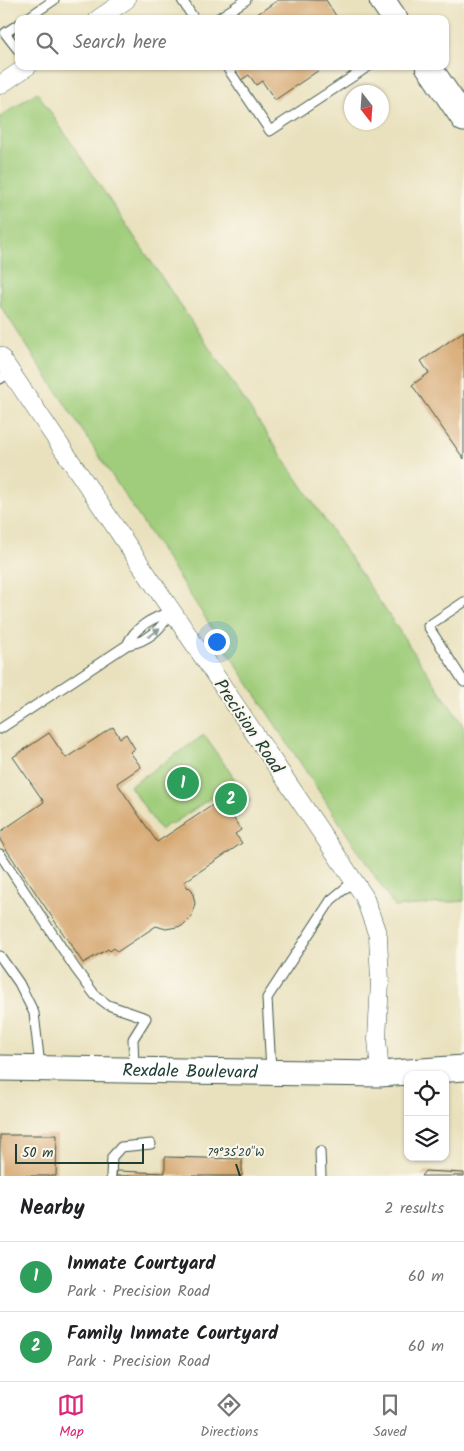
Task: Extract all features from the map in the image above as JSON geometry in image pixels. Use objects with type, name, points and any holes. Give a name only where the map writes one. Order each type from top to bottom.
[{"type":"main road","points":[[382,0],[392,15]]},
{"type":"main road","points":[[431,70],[464,119]]},
{"type":"main road","name":"Rexdale Boulevard","points":[[0,1068],[380,1074],[464,1068]]},
{"type":"main road","name":"Rexdale Boulevard","points":[[380,1074],[404,1077]]},
{"type":"main road","points":[[449,1082],[464,1084]]},
{"type":"street","points":[[104,15],[126,0]]},
{"type":"street","points":[[0,85],[22,70]]},
{"type":"street","name":"Precision Road","points":[[0,356],[5,375],[172,611],[364,896],[378,936],[380,982],[377,1039],[380,1074]]},
{"type":"lane","points":[[32,15],[54,0]]},
{"type":"lane","points":[[182,0],[191,15]]},
{"type":"lane","points":[[223,15],[246,0]]},
{"type":"lane","points":[[15,25],[3,29],[15,46]]},
{"type":"lane","points":[[229,70],[270,131],[363,70]]},
{"type":"lane","points":[[464,602],[428,626],[464,682]]},
{"type":"lane","points":[[0,729],[127,645],[133,633],[155,617],[172,611]]},
{"type":"lane","points":[[0,854],[75,968],[96,995],[108,1005],[146,1018],[133,1039],[134,1070]]},
{"type":"lane","points":[[272,1073],[267,998],[331,900],[354,881]]},
{"type":"lane","points":[[0,956],[19,983],[34,1013],[40,1069]]},
{"type":"lane","points":[[111,1176],[112,1157],[122,1147],[151,1144]]},
{"type":"lane","points":[[320,1151],[321,1176]]},
{"type":"green space","points":[[37,92],[464,727],[464,901],[395,907],[0,305],[0,117]]},
{"type":"green space","points":[[204,735],[250,801],[226,817],[212,797],[171,825],[170,823],[160,830],[130,786]]},
{"type":"building","points":[[278,0],[326,0],[335,15],[256,15]]},
{"type":"building","points":[[234,70],[319,70],[275,100],[262,81],[256,85],[249,75],[241,80]]},
{"type":"building","points":[[464,331],[464,459],[412,385],[429,373],[421,361]]},
{"type":"building","points":[[113,727],[120,738],[126,734],[135,749],[130,752],[141,767],[117,783],[157,842],[216,803],[226,817],[231,814],[241,830],[235,834],[242,843],[184,882],[192,890],[195,903],[192,916],[182,926],[166,929],[156,926],[117,952],[114,948],[110,951],[108,949],[83,963],[0,840],[0,832],[44,802],[13,757],[49,733],[66,758]]},
{"type":"building","points":[[0,1135],[57,1135],[56,1176],[0,1176]]},
{"type":"building","points":[[165,1157],[242,1159],[242,1176],[116,1176],[117,1171],[165,1173]]},
{"type":"building","points":[[425,1171],[464,1173],[464,1176],[421,1176]]},
{"type":"place","name":"Inmate Courtyard","points":[[183,783]]},
{"type":"place","name":"Family Inmate Courtyard","points":[[231,799]]}]
